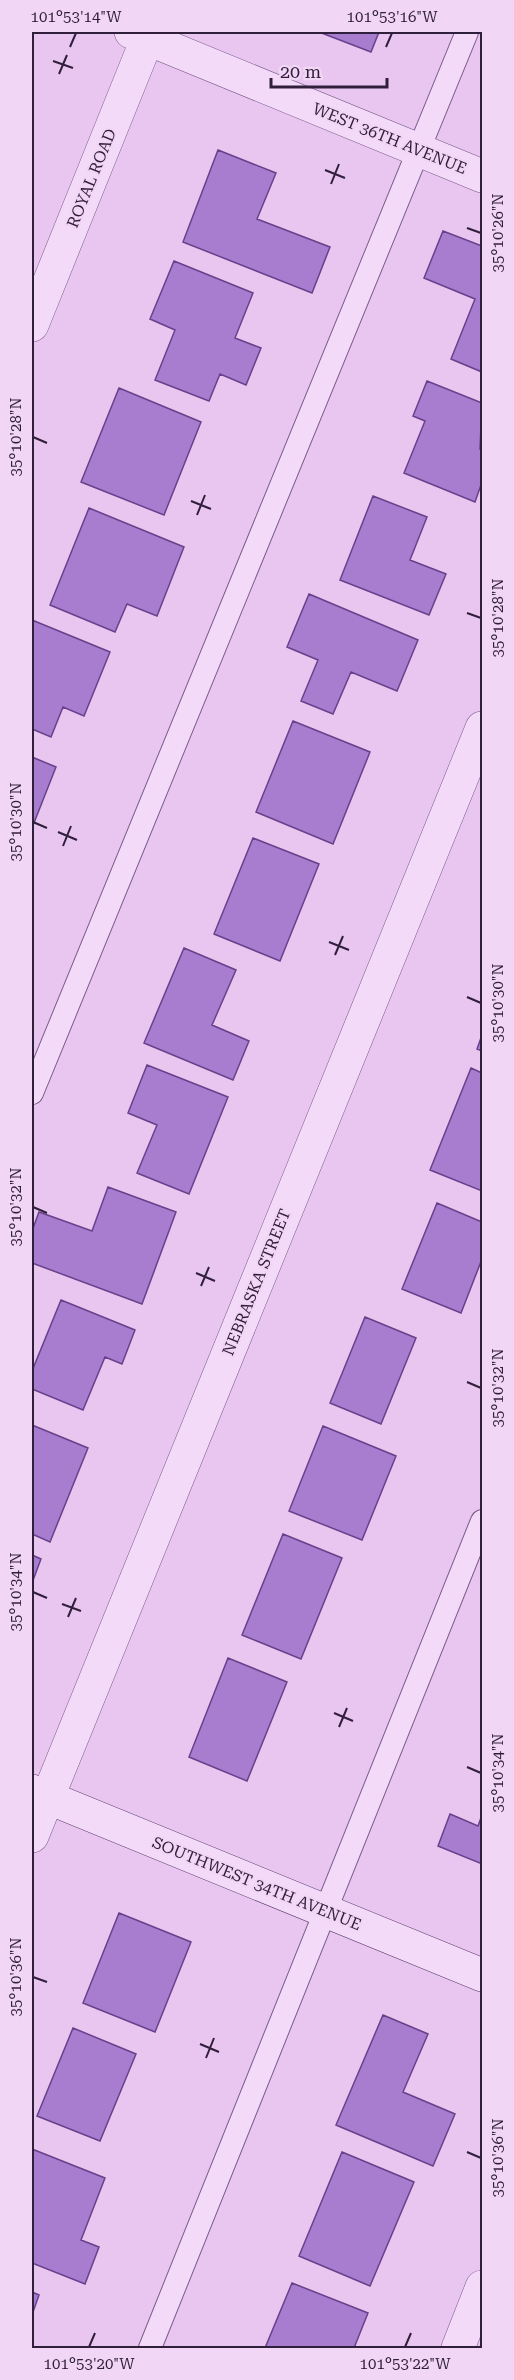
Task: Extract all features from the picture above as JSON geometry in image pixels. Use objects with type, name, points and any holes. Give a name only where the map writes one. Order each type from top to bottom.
[{"type":"street","name":"WEST 36TH AVENUE","points":[[143,34],[483,176]]},
{"type":"street","name":"ROYAL ROAD","points":[[32,325],[143,34]]},
{"type":"street","name":"NEBRASKA STREET","points":[[32,1836],[39,1794],[483,728]]},
{"type":"street","name":"SOUTHWEST 34TH AVENUE","points":[[39,1794],[483,1975]]},
{"type":"street","points":[[458,2349],[483,2287]]},
{"type":"lane","points":[[32,1093],[467,32]]},
{"type":"lane","points":[[150,2349],[483,1521]]},
{"type":"building","points":[[319,32],[379,32],[371,52]]},
{"type":"building","points":[[218,150],[276,173],[257,219],[330,247],[312,293],[183,242]]},
{"type":"building","points":[[443,231],[482,246],[482,372],[451,359],[475,299],[424,278]]},
{"type":"building","points":[[174,261],[253,293],[235,338],[261,348],[246,385],[220,374],[209,401],[155,380],[175,330],[150,319]]},
{"type":"building","points":[[427,381],[482,403],[480,449],[482,450],[482,482],[475,502],[404,473],[425,421],[413,416]]},
{"type":"building","points":[[119,388],[201,422],[164,515],[81,482]]},
{"type":"building","points":[[373,496],[427,517],[410,560],[446,574],[429,615],[340,580]]},
{"type":"building","points":[[89,508],[184,547],[157,616],[127,604],[115,632],[50,605]]},
{"type":"building","points":[[309,594],[418,640],[397,691],[351,672],[333,714],[301,701],[318,660],[287,647]]},
{"type":"building","points":[[32,620],[110,652],[84,716],[63,707],[51,737],[32,729]]},
{"type":"building","points":[[293,721],[370,752],[333,844],[256,812]]},
{"type":"building","points":[[32,757],[56,767],[32,828]]},
{"type":"building","points":[[253,838],[319,864],[280,961],[214,934]]},
{"type":"building","points":[[184,948],[236,970],[212,1025],[249,1041],[233,1080],[144,1043]]},
{"type":"building","points":[[482,1035],[482,1051],[477,1049]]},
{"type":"building","points":[[147,1065],[228,1097],[189,1194],[137,1173],[157,1125],[128,1113]]},
{"type":"building","points":[[471,1068],[482,1073],[482,1191],[430,1170]]},
{"type":"building","points":[[108,1187],[176,1212],[142,1304],[32,1263],[32,1231],[39,1212],[92,1231]]},
{"type":"building","points":[[437,1203],[482,1222],[482,1259],[461,1313],[402,1289]]},
{"type":"building","points":[[61,1300],[135,1330],[122,1364],[105,1357],[83,1410],[32,1389],[32,1371]]},
{"type":"building","points":[[365,1317],[416,1338],[381,1424],[330,1403]]},
{"type":"building","points":[[32,1425],[88,1448],[50,1542],[32,1534]]},
{"type":"building","points":[[323,1426],[396,1456],[362,1540],[289,1511]]},
{"type":"building","points":[[283,1534],[342,1558],[301,1659],[242,1635]]},
{"type":"building","points":[[32,1555],[41,1559],[32,1583]]},
{"type":"building","points":[[228,1658],[287,1682],[247,1781],[189,1757]]},
{"type":"building","points":[[450,1814],[478,1826],[482,1815],[482,1864],[438,1846]]},
{"type":"building","points":[[119,1913],[191,1942],[155,2032],[83,2003]]},
{"type":"building","points":[[383,2015],[428,2034],[403,2092],[455,2114],[433,2166],[336,2125]]},
{"type":"building","points":[[73,2028],[136,2054],[100,2141],[37,2116]]},
{"type":"building","points":[[32,2149],[105,2178],[81,2240],[99,2247],[85,2284],[32,2263]]},
{"type":"building","points":[[342,2152],[414,2182],[370,2286],[299,2256]]},
{"type":"building","points":[[292,2283],[368,2313],[354,2348],[265,2348]]},
{"type":"building","points":[[32,2292],[39,2295],[32,2315]]}]
